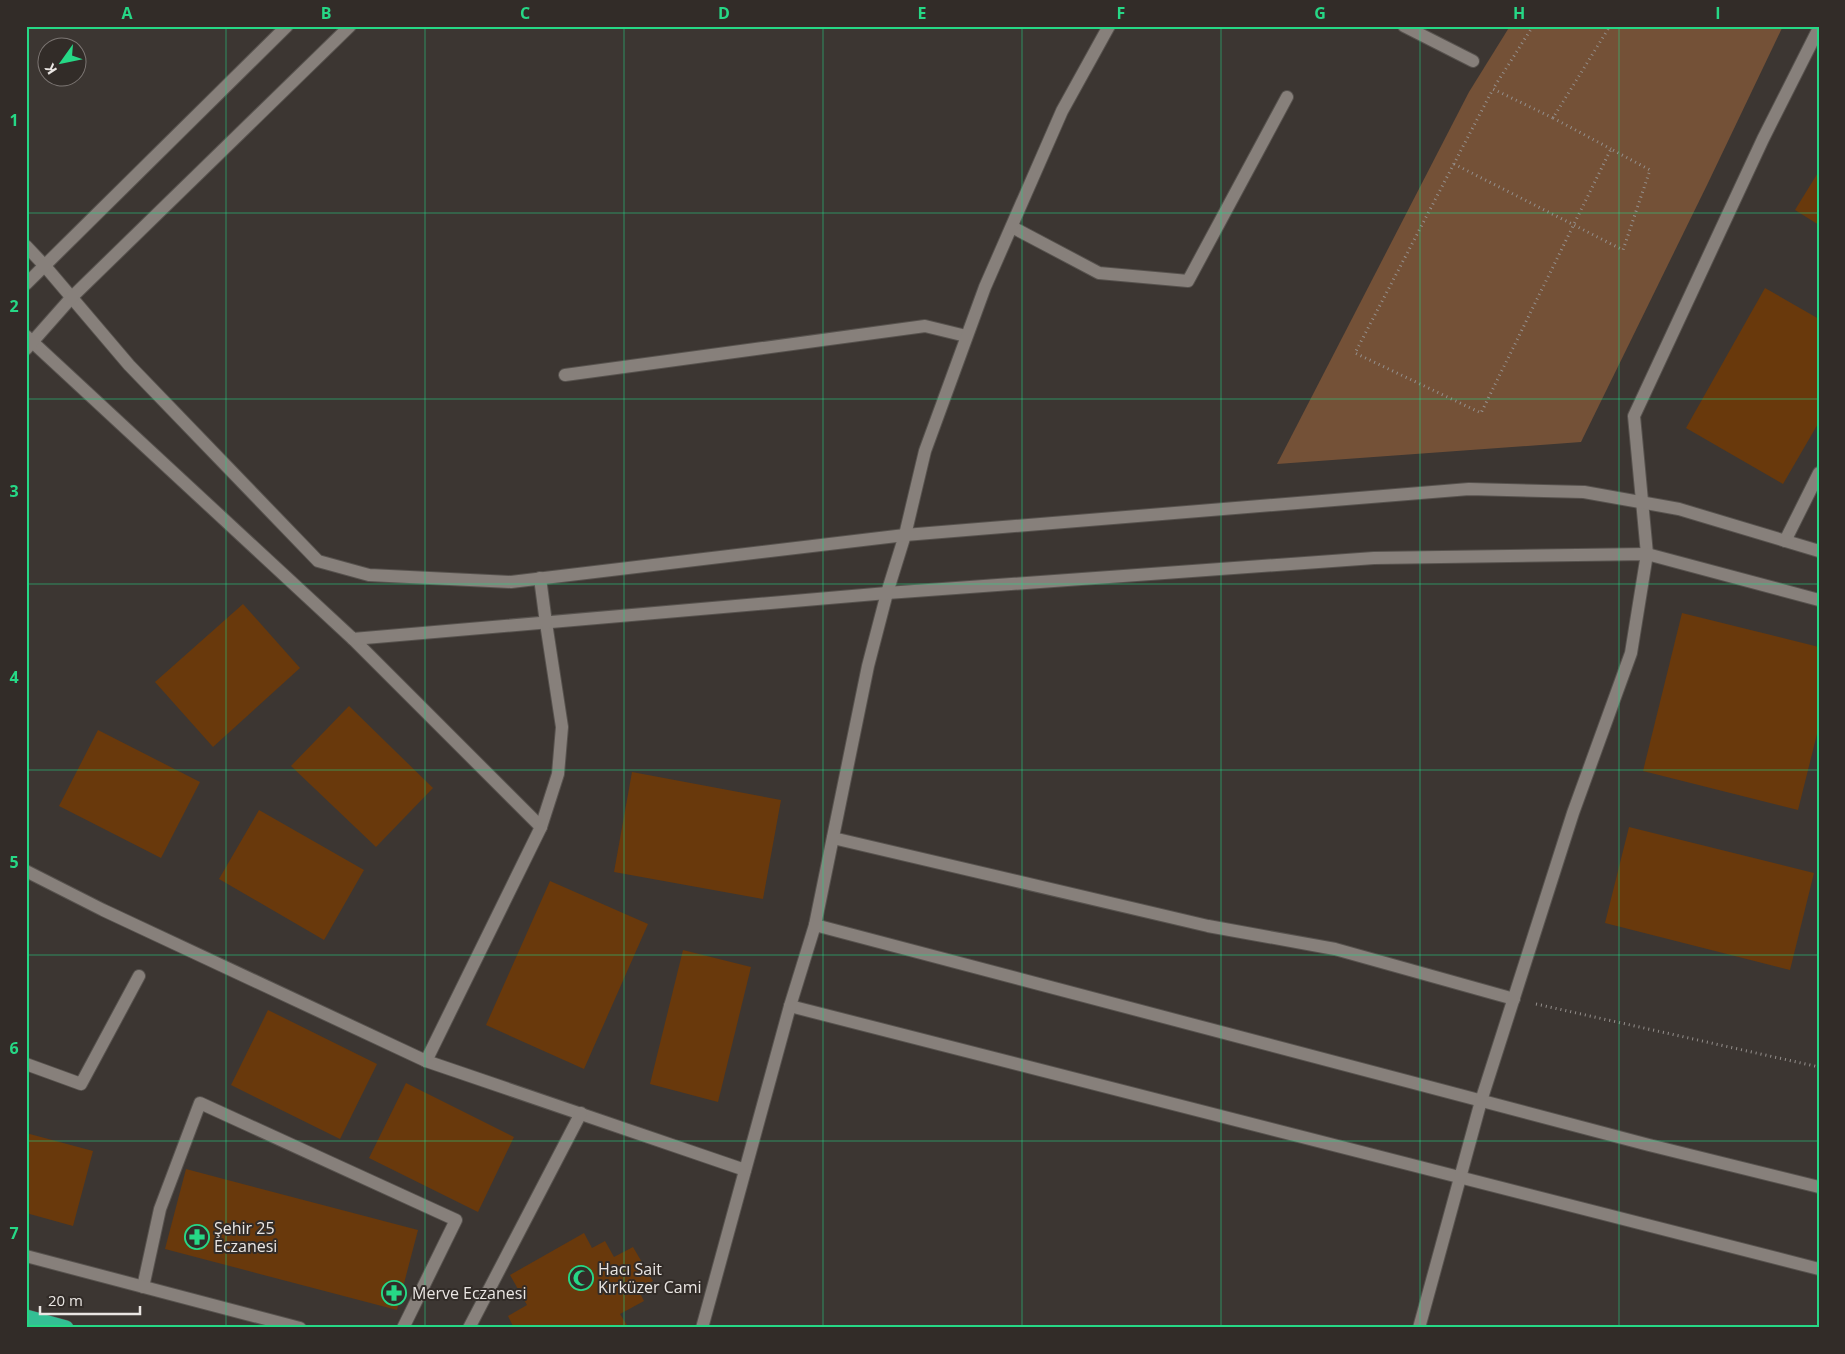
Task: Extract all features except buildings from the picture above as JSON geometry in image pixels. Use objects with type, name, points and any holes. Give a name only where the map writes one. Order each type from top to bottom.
[{"type":"highway","points":[[26,1317],[66,1328]]},
{"type":"street","points":[[26,284],[287,26]]},
{"type":"street","points":[[350,26],[28,342],[353,639],[541,827]]},
{"type":"street","points":[[702,1328],[790,1006],[815,925],[868,666],[887,593],[906,535],[925,451],[966,336],[1012,226],[1062,111],[1109,26]]},
{"type":"street","points":[[1404,26],[1473,61]]},
{"type":"street","points":[[1419,1328],[1481,1100],[1573,813],[1631,653],[1647,554],[1634,416],[1763,140],[1819,28]]},
{"type":"street","points":[[1012,226],[1099,273],[1188,281],[1287,97]]},
{"type":"street","points":[[26,246],[129,365],[318,561],[369,574],[511,582],[906,535],[1469,489],[1584,492],[1679,510],[1819,552]]},
{"type":"street","points":[[565,375],[925,326],[966,336]]},
{"type":"street","points":[[1785,541],[1819,473]]},
{"type":"street","points":[[353,639],[887,593],[1374,558],[1647,554],[1819,600]]},
{"type":"street","points":[[426,1061],[541,827],[558,774],[562,728],[540,578]]},
{"type":"street","points":[[833,838],[1208,926],[1335,949],[1514,998]]},
{"type":"street","points":[[26,871],[103,910],[426,1061],[745,1170]]},
{"type":"street","points":[[815,925],[1819,1187]]},
{"type":"street","points":[[26,1064],[81,1084],[139,976]]},
{"type":"street","points":[[790,1006],[1819,1269]]},
{"type":"street","points":[[143,1287],[160,1209],[200,1103],[456,1220],[403,1328]]},
{"type":"street","points":[[469,1328],[581,1113]]},
{"type":"street","points":[[26,1256],[300,1328]]},
{"type":"path","points":[[1532,26],[1493,89],[1355,353],[1481,413],[1611,149]]},
{"type":"path","points":[[1553,118],[1610,26]]},
{"type":"path","points":[[1454,164],[1623,250],[1650,170],[1553,118],[1493,89]]},
{"type":"path","points":[[1514,998],[1819,1067]]},
{"type":"shaded area","points":[[1510,26],[1783,26],[1581,442],[1277,464],[1469,92]]},
{"type":"place","name":"Şehir 25 Eczanesi","points":[[197,1237]]},
{"type":"place","name":"Hacı Sait Kırküzer Cami","points":[[581,1278]]},
{"type":"place","name":"Merve Eczanesi","points":[[394,1293]]}]
